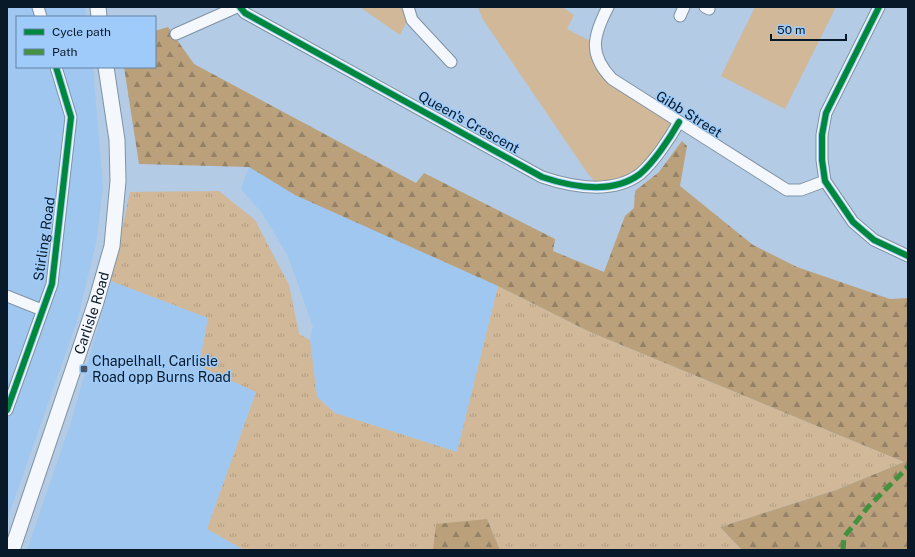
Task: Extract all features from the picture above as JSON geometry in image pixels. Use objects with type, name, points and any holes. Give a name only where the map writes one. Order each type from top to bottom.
[{"type":"main road","name":"Carlisle Road","points":[[12,550],[96,302],[112,246],[118,174],[117,140],[106,68]]},
{"type":"street","points":[[176,34],[239,7]]},
{"type":"street","name":"Queen's Crescent","points":[[239,7],[244,13],[542,177],[563,184],[602,187],[627,181],[640,173],[679,122]]},
{"type":"street","points":[[408,7],[412,20],[451,62]]},
{"type":"street","name":"Gibb Street","points":[[608,7],[597,28],[595,51],[602,66],[612,79],[787,190],[801,190],[825,181]]},
{"type":"street","points":[[879,7],[826,113],[822,135],[822,160],[825,181],[853,222],[874,240],[908,256]]},
{"type":"street","name":"Stirling Road","points":[[7,408],[12,382],[52,284],[71,118],[56,68]]},
{"type":"street","points":[[7,296],[42,310]]},
{"type":"shaded area","points":[[7,7],[85,7],[86,16],[16,16],[16,68],[93,68],[103,187],[96,244],[77,321],[7,520]]},
{"type":"shaded area","points":[[249,167],[295,195],[498,286],[457,452],[335,413],[317,397],[310,340],[313,327],[288,256],[262,213],[241,189]]},
{"type":"shaded area","points":[[111,281],[208,318],[199,366],[256,392],[207,529],[244,550],[27,550],[71,422]]},
{"type":"green space","points":[[360,7],[402,7],[407,21],[400,35]]},
{"type":"green space","points":[[478,7],[562,7],[574,15],[567,29],[592,42],[597,62],[676,123],[654,155],[626,179],[598,185],[588,174],[482,18]]},
{"type":"green space","points":[[755,7],[836,7],[785,109],[721,76]]},
{"type":"green space","points":[[168,27],[194,64],[416,183],[424,173],[555,239],[553,251],[604,272],[625,216],[634,208],[635,191],[659,172],[682,141],[687,146],[680,186],[753,245],[797,267],[890,299],[908,298],[908,550],[742,550],[720,527],[836,490],[904,462],[590,332],[498,286],[295,195],[249,167],[139,164],[124,68],[156,68],[156,31]]},
{"type":"green space","points":[[219,191],[255,220],[289,285],[299,334],[310,340],[317,397],[335,413],[457,452],[498,286],[590,332],[904,462],[836,490],[720,527],[742,550],[500,550],[487,519],[433,550],[244,550],[207,529],[256,392],[199,366],[208,318],[111,281],[130,192]]},
{"type":"green space","points":[[487,519],[500,550],[433,550],[436,524]]},
{"type":"marked path","points":[[843,550],[844,537],[868,507],[908,467]]},
{"type":"cycle path","points":[[240,7],[245,13],[542,177],[554,181],[592,187],[605,187],[629,181],[640,174],[651,163],[679,122]]},
{"type":"cycle path","points":[[879,7],[826,113],[822,135],[822,160],[825,181],[853,222],[874,240],[908,256]]},
{"type":"cycle path","points":[[7,410],[52,284],[71,117],[56,68]]},
{"type":"place","name":"Chapelhall, Carlisle Road opp Burns Road","points":[[84,369]]}]
